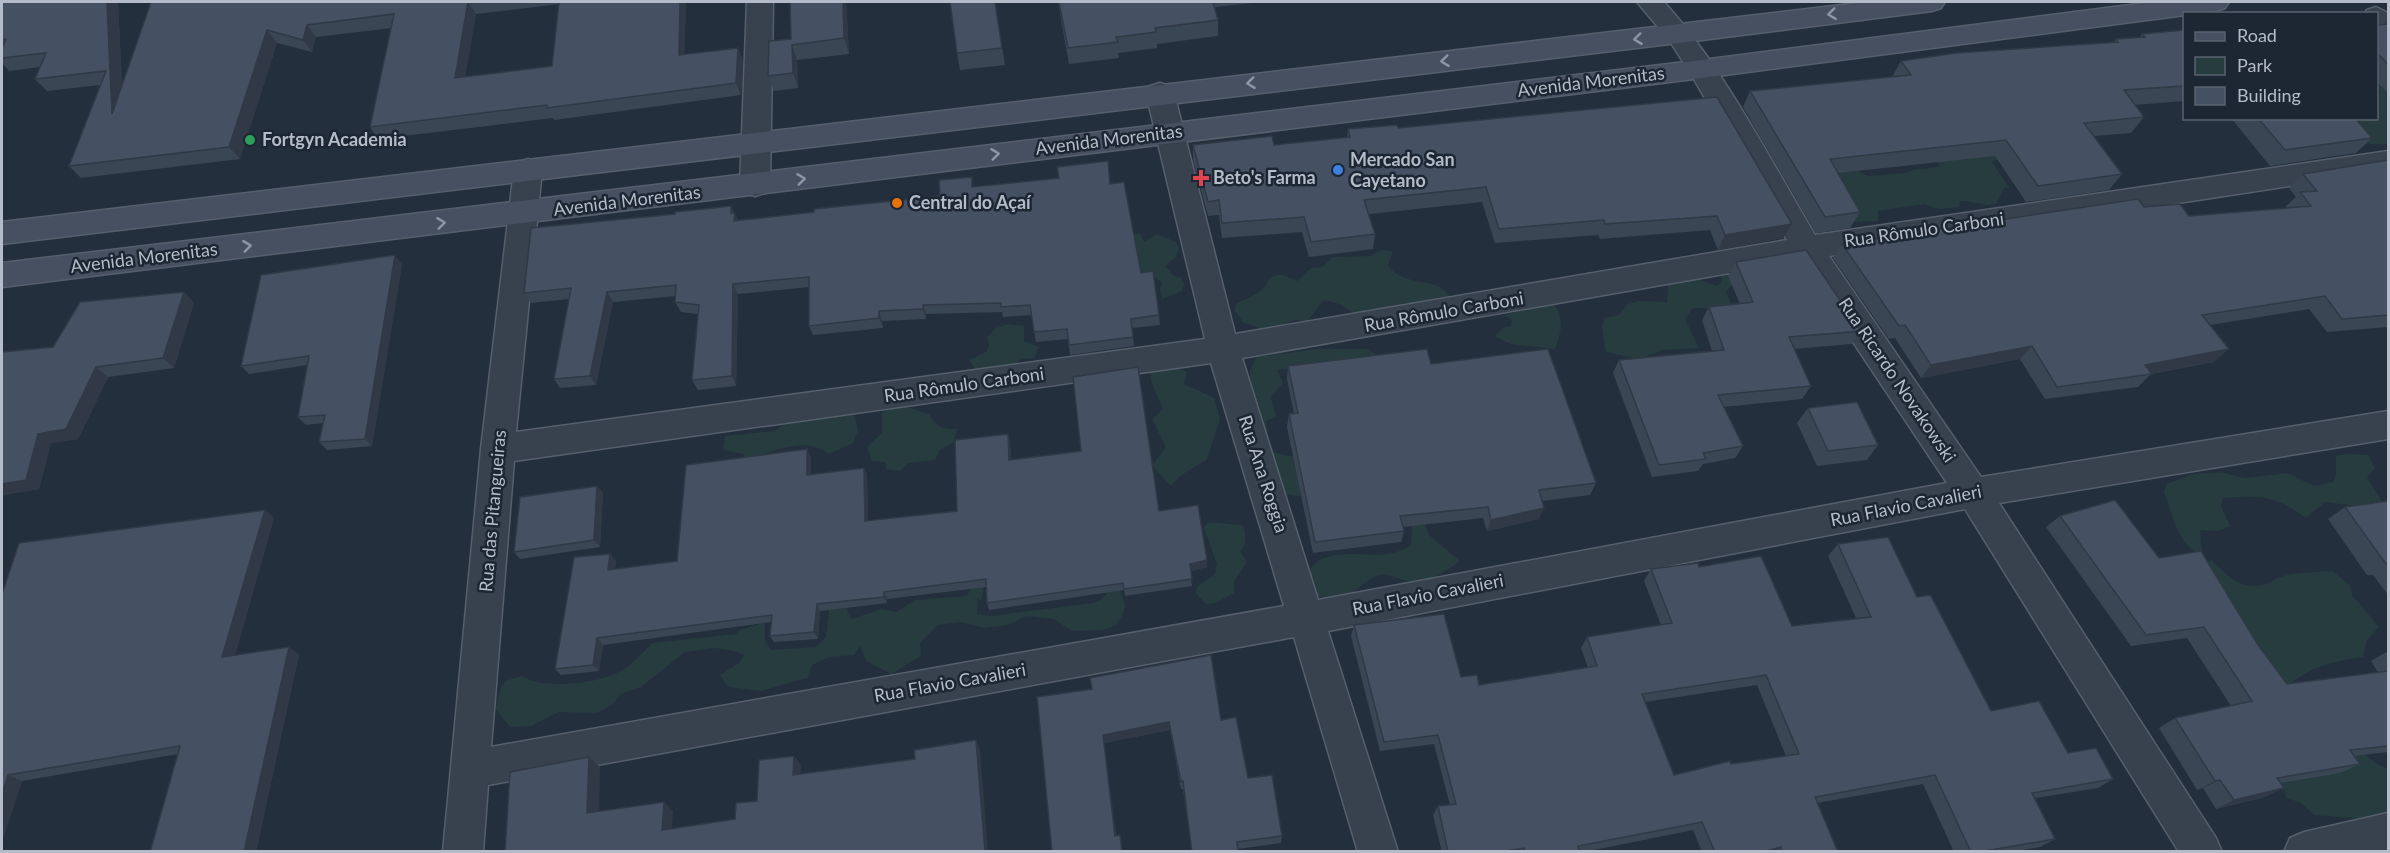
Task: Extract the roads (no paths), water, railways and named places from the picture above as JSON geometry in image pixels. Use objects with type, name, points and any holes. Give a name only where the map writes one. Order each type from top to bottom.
[{"type":"main road","name":"Avenida Morenitas","points":[[2,232],[1932,2]]},
{"type":"main road","name":"Avenida Morenitas","points":[[2,275],[1702,69],[2216,2]]},
{"type":"street","points":[[755,185],[760,2]]},
{"type":"street","name":"Rua Ricardo Novakowski","points":[[1650,2],[1678,34],[1702,69],[1807,248],[1973,493],[2202,852]]},
{"type":"street","name":"Rua Ana Roggia","points":[[1160,93],[1223,350],[1308,618],[1378,852]]},
{"type":"street","name":"Rua Rômulo Carboni","points":[[498,448],[1223,350],[1807,248],[2388,161]]},
{"type":"street","name":"Rua das Pitangueiras","points":[[463,852],[498,448],[528,170]]},
{"type":"street","name":"Rua Flavio Cavalieri","points":[[469,770],[1308,618],[1973,493],[2388,425]]},
{"type":"street","points":[[2304,852],[2388,833]]},
{"type":"place","name":"Fortgyn Academia","points":[[250,140]]},
{"type":"place","name":"Mercado San Cayetano","points":[[1338,170]]},
{"type":"place","name":"Beto's Farma","points":[[1201,178]]},
{"type":"place","name":"Central do Açaí","points":[[897,203]]}]
